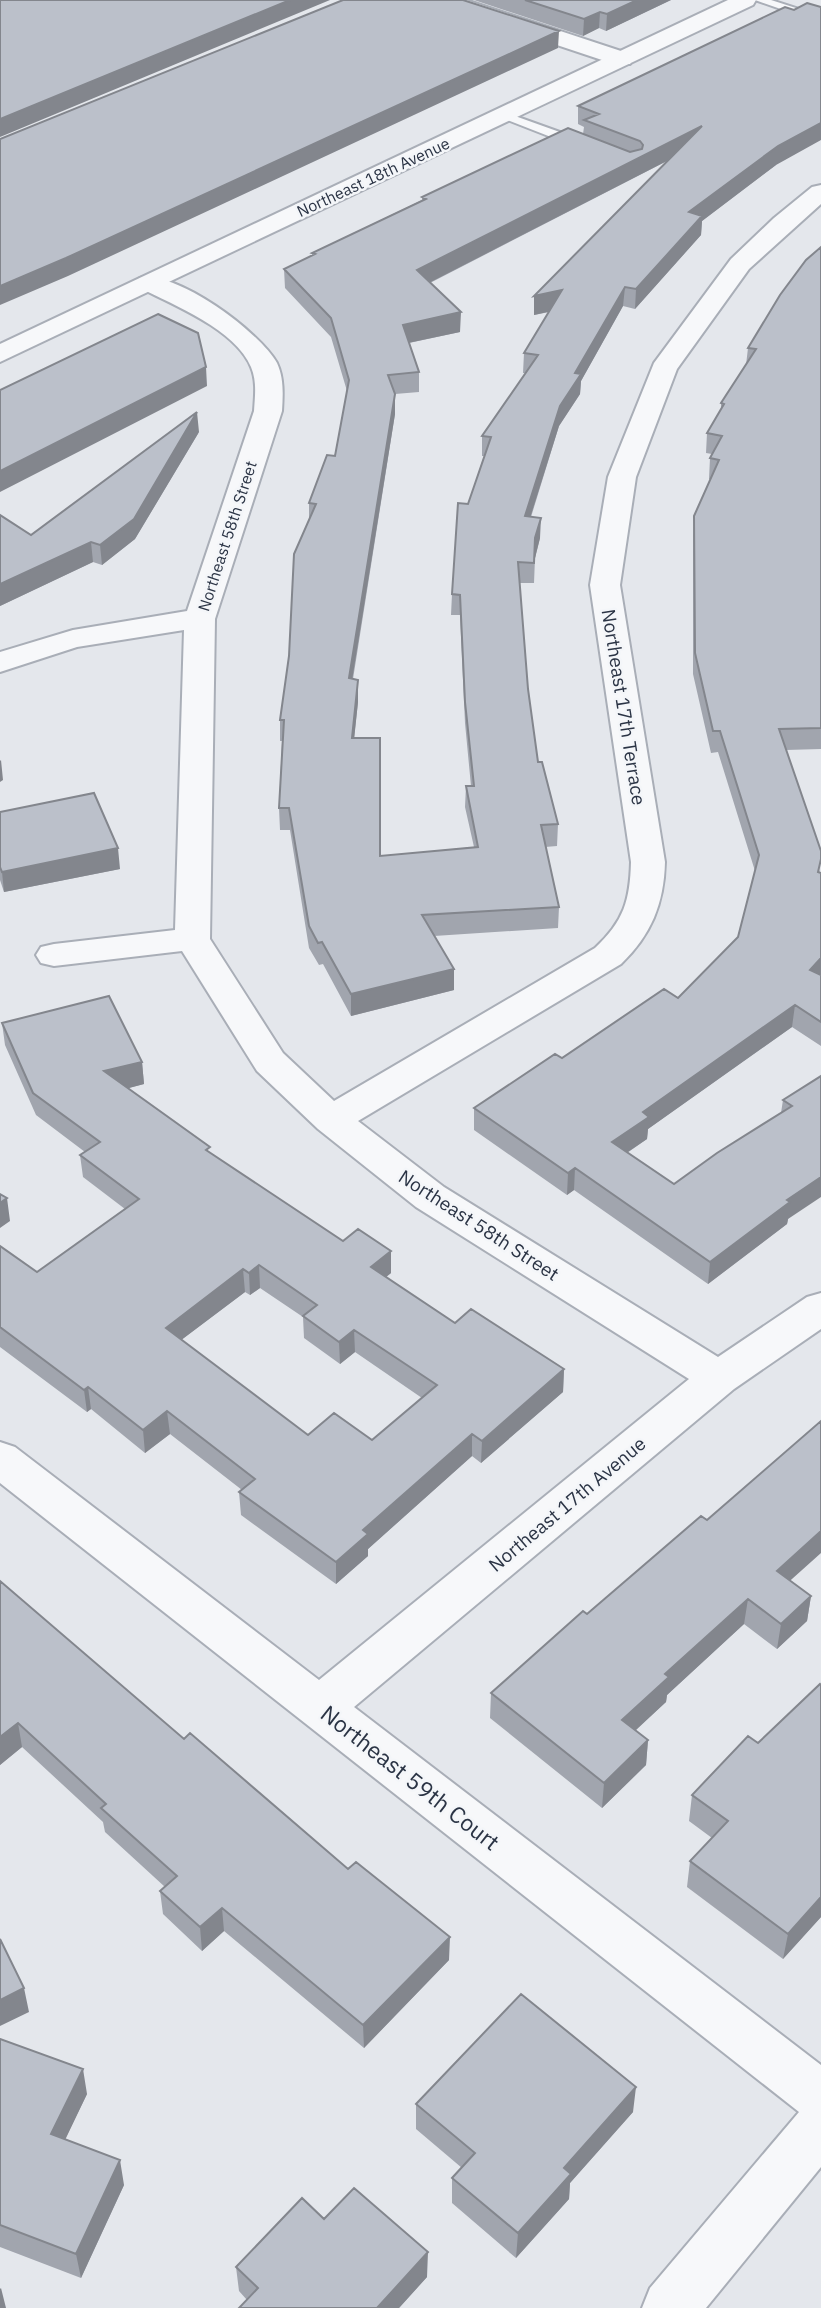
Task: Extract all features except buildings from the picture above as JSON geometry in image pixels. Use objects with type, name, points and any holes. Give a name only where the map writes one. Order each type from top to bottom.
[{"type":"street","points":[[445,0],[622,59]]},
{"type":"street","name":"Northeast 18th Avenue","points":[[0,354],[744,0]]},
{"type":"street","name":"Northeast 17th Terrace","points":[[331,1120],[608,956],[627,940],[639,919],[648,892],[648,862],[605,585],[622,477],[664,369],[740,264],[821,192]]},
{"type":"street","name":"Northeast 58th Street","points":[[149,283],[181,298],[246,340],[264,363],[269,385],[268,411],[200,619],[192,939],[271,1062],[331,1120],[430,1197],[719,1378]]},
{"type":"street","points":[[0,663],[23,653],[97,632],[200,619]]},
{"type":"street","points":[[54,955],[192,939]]},
{"type":"street","name":"Northeast 17th Avenue","points":[[319,1708],[719,1378],[821,1308]]},
{"type":"street","name":"Northeast 59th Court","points":[[0,1459],[821,2097]]},
{"type":"street","points":[[670,2308],[821,2126]]},
{"type":"lane","points":[[760,0],[821,20]]},
{"type":"lane","points":[[504,115],[596,150]]}]
